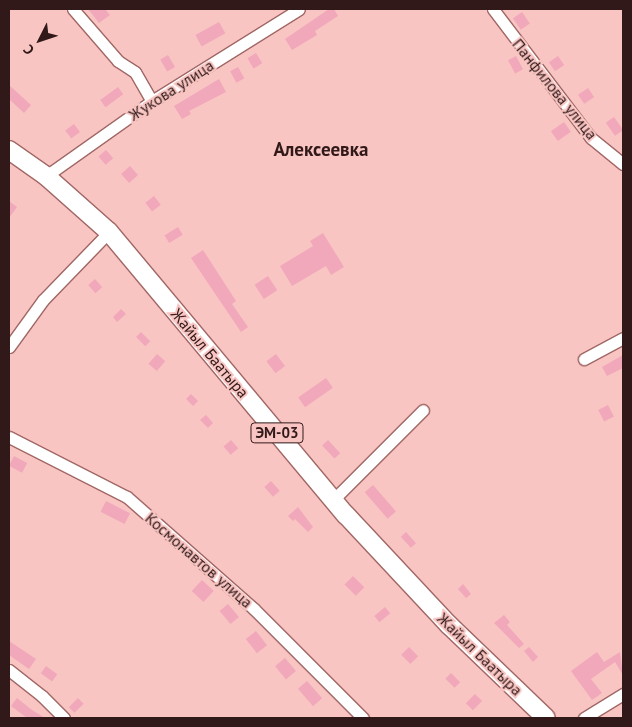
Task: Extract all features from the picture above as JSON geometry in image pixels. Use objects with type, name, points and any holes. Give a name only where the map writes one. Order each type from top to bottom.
[{"type":"highway","name":"Жайыл Баатыра","points":[[9,150],[46,176],[109,232],[333,500],[449,625],[546,718]]},
{"type":"street","points":[[73,9],[118,61],[135,72],[152,101]]},
{"type":"street","name":"Жукова улица","points":[[46,176],[152,101],[299,9]]},
{"type":"street","name":"Панфилова улица","points":[[493,9],[591,138],[623,164]]},
{"type":"street","points":[[9,347],[43,300],[109,232]]},
{"type":"street","points":[[584,359],[623,338]]},
{"type":"street","points":[[333,500],[424,410]]},
{"type":"street","name":"Космонавтов улица","points":[[9,437],[127,497],[254,609],[363,718]]},
{"type":"street","points":[[9,670],[42,696],[64,718]]},
{"type":"street","points":[[584,718],[623,694]]},
{"type":"building","points":[[88,9],[105,9],[110,15],[99,23]]},
{"type":"building","points":[[329,9],[334,9],[338,16],[315,31],[317,35],[292,50],[285,39]]},
{"type":"building","points":[[522,12],[530,24],[521,30],[513,18]]},
{"type":"building","points":[[219,22],[225,33],[202,46],[195,35]]},
{"type":"building","points":[[256,53],[262,63],[254,68],[247,58]]},
{"type":"building","points":[[168,55],[175,67],[167,72],[160,60]]},
{"type":"building","points":[[516,56],[523,69],[515,73],[508,60]]},
{"type":"building","points":[[558,56],[564,65],[555,71],[549,62]]},
{"type":"building","points":[[238,67],[244,78],[236,83],[230,71]]},
{"type":"building","points":[[219,79],[226,92],[189,111],[191,114],[182,119],[174,106]]},
{"type":"building","points":[[9,85],[31,105],[24,113],[9,99]]},
{"type":"building","points":[[118,87],[123,94],[105,107],[100,100]]},
{"type":"building","points":[[588,88],[594,97],[584,104],[578,95]]},
{"type":"building","points":[[614,117],[623,130],[615,136],[606,123]]},
{"type":"building","points":[[564,122],[571,132],[558,141],[551,131]]},
{"type":"building","points":[[74,124],[80,132],[71,139],[65,131]]},
{"type":"building","points":[[106,150],[113,158],[106,165],[98,157]]},
{"type":"building","points":[[130,166],[138,175],[129,183],[121,174]]},
{"type":"building","points":[[154,196],[161,205],[152,211],[145,203]]},
{"type":"building","points":[[9,201],[17,207],[9,218]]},
{"type":"building","points":[[178,227],[183,235],[169,243],[164,235]]},
{"type":"building","points":[[323,233],[344,267],[331,275],[326,266],[292,286],[280,266],[313,246],[310,241]]},
{"type":"building","points":[[203,250],[236,301],[232,304],[248,327],[241,332],[191,258]]},
{"type":"building","points":[[268,276],[277,290],[264,299],[255,285]]},
{"type":"building","points":[[95,279],[102,287],[95,293],[88,285]]},
{"type":"building","points":[[121,309],[126,314],[117,322],[113,317]]},
{"type":"building","points":[[141,332],[150,341],[145,346],[136,337]]},
{"type":"building","points":[[157,354],[165,361],[157,371],[148,364]]},
{"type":"building","points":[[276,354],[285,366],[275,373],[266,361]]},
{"type":"building","points":[[623,355],[623,368],[607,376],[602,367]]},
{"type":"building","points":[[326,378],[333,388],[305,407],[298,398]]},
{"type":"building","points":[[191,394],[198,401],[193,406],[186,399]]},
{"type":"building","points":[[608,405],[614,417],[604,422],[598,410]]},
{"type":"building","points":[[206,415],[213,423],[208,428],[200,420]]},
{"type":"building","points":[[231,440],[238,448],[231,455],[223,447]]},
{"type":"building","points":[[328,440],[340,453],[334,459],[322,445]]},
{"type":"building","points":[[14,456],[27,463],[22,473],[9,466]]},
{"type":"building","points":[[271,481],[280,491],[273,497],[264,487]]},
{"type":"building","points":[[373,485],[396,511],[388,519],[365,492]]},
{"type":"building","points":[[106,501],[130,513],[125,524],[101,512]]},
{"type":"building","points":[[298,507],[313,527],[308,532],[295,519],[293,521],[288,516]]},
{"type":"building","points":[[406,532],[416,543],[411,548],[401,537]]},
{"type":"building","points":[[353,576],[364,587],[356,596],[345,584]]},
{"type":"building","points":[[202,580],[214,591],[203,602],[192,591]]},
{"type":"building","points":[[463,584],[471,594],[466,598],[458,589]]},
{"type":"building","points":[[228,604],[239,617],[231,624],[220,611]]},
{"type":"building","points":[[385,607],[390,613],[379,622],[374,616]]},
{"type":"building","points":[[504,615],[510,622],[507,625],[524,644],[519,648],[494,623]]},
{"type":"building","points":[[256,631],[267,645],[257,653],[246,639]]},
{"type":"building","points":[[9,641],[36,659],[29,669],[9,655]]},
{"type":"building","points":[[409,647],[418,656],[410,664],[401,655]]},
{"type":"building","points":[[529,647],[538,657],[533,662],[524,651]]},
{"type":"building","points":[[597,652],[604,662],[620,652],[623,675],[615,662],[591,679],[602,693],[592,700],[571,671]]},
{"type":"building","points":[[285,658],[296,671],[286,679],[275,666]]},
{"type":"building","points":[[46,666],[57,674],[52,682],[41,673]]},
{"type":"building","points":[[451,673],[460,682],[455,688],[445,679]]},
{"type":"building","points":[[307,681],[322,698],[313,706],[298,689]]},
{"type":"building","points":[[475,694],[482,701],[473,710],[466,703]]},
{"type":"building","points":[[17,698],[45,718],[27,718],[11,706]]},
{"type":"building","points":[[78,698],[84,704],[74,713],[69,707]]},
{"type":"district","name":"Алексеевка","points":[[321,150]]}]
